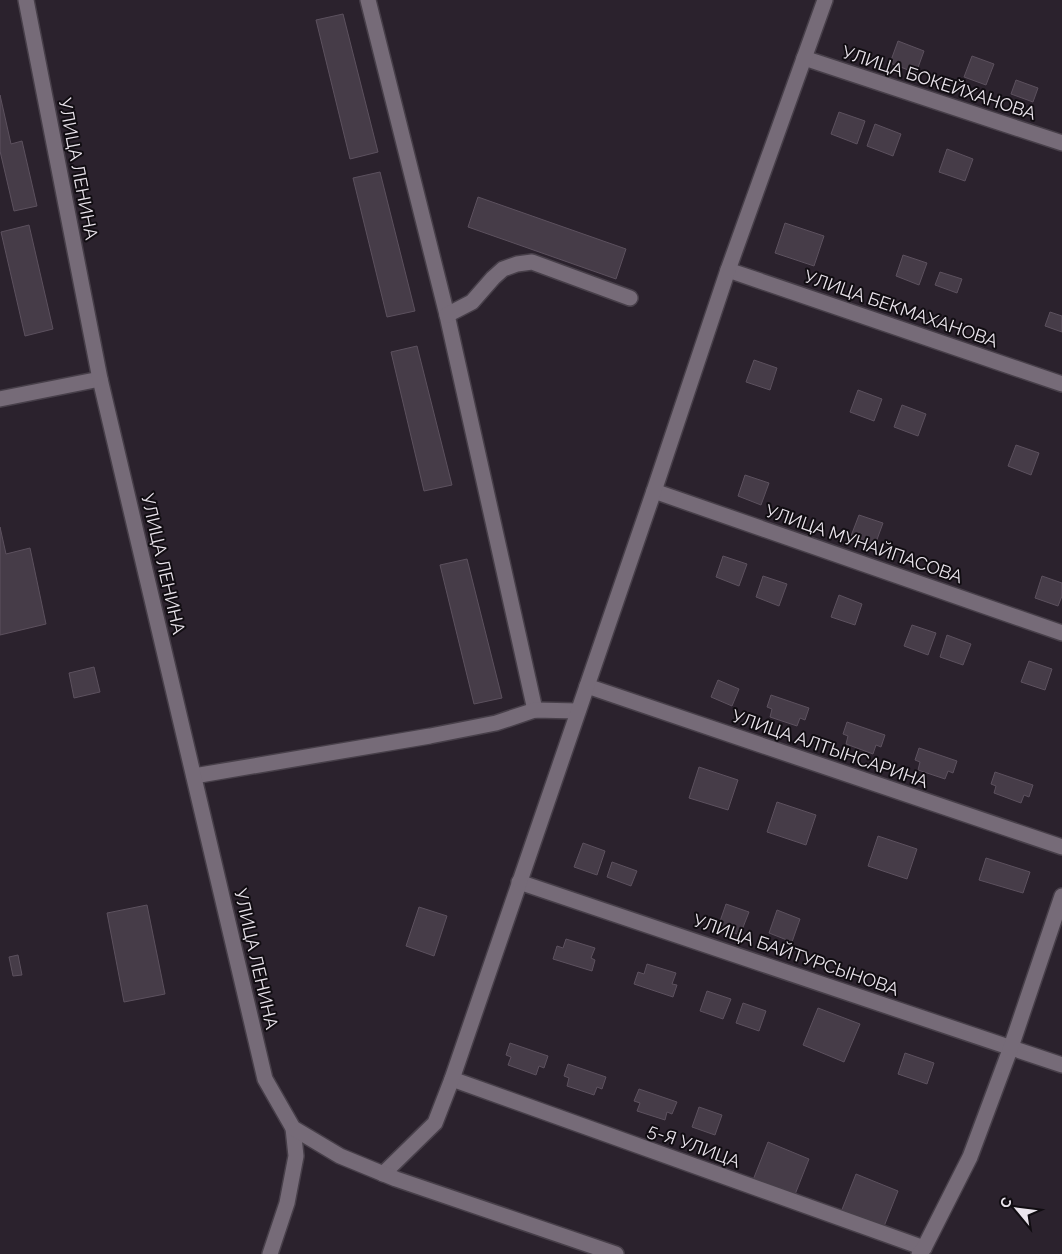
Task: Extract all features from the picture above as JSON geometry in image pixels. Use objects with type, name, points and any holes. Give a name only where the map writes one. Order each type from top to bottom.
[{"type":"street","name":"УЛИЦА ЛЕНИНА","points":[[26,0],[100,378],[264,1079],[293,1128]]},
{"type":"street","points":[[368,0],[447,315],[536,710]]},
{"type":"street","points":[[382,1174],[435,1123],[452,1078],[728,270],[825,0]]},
{"type":"street","name":"УЛИЦА БОКЕЙХАНОВА","points":[[804,58],[1062,143]]},
{"type":"street","points":[[447,315],[472,302],[493,278],[504,269],[517,264],[532,262],[630,298]]},
{"type":"street","name":"УЛИЦА БЕКМАХАНОВА","points":[[728,270],[1062,384]]},
{"type":"street","points":[[0,399],[100,378]]},
{"type":"street","name":"УЛИЦА МУНАЙПАСОВА","points":[[654,491],[1062,633]]},
{"type":"street","name":"УЛИЦА АЛТЫНСАРИНА","points":[[587,686],[1062,847]]},
{"type":"street","points":[[194,776],[430,736],[496,723],[536,710],[578,711]]},
{"type":"street","name":"УЛИЦА БАЙТУРСЫНОВА","points":[[519,882],[1062,1064]]},
{"type":"street","points":[[922,1251],[970,1157],[1011,1047],[1062,896]]},
{"type":"street","name":"5-Я УЛИЦА","points":[[452,1078],[922,1251]]},
{"type":"street","points":[[293,1128],[340,1156],[382,1174],[616,1254]]},
{"type":"street","points":[[270,1254],[287,1203],[296,1156],[293,1128]]},
{"type":"building","points":[[343,14],[378,152],[350,159],[316,20]]},
{"type":"building","points":[[898,41],[924,51],[916,73],[890,63]]},
{"type":"building","points":[[972,56],[994,64],[986,85],[964,77]]},
{"type":"building","points":[[1016,80],[1038,88],[1033,102],[1011,94]]},
{"type":"building","points":[[0,95],[11,144],[22,141],[37,206],[14,211],[0,151]]},
{"type":"building","points":[[839,112],[865,121],[857,144],[831,134]]},
{"type":"building","points":[[875,124],[901,134],[893,156],[867,146]]},
{"type":"building","points":[[947,149],[973,159],[965,181],[939,172]]},
{"type":"building","points":[[380,172],[415,311],[387,317],[353,178]]},
{"type":"building","points":[[478,197],[626,249],[616,279],[468,227]]},
{"type":"building","points":[[785,223],[824,236],[814,266],[775,253]]},
{"type":"building","points":[[29,225],[53,329],[25,336],[1,232]]},
{"type":"building","points":[[903,255],[927,263],[919,285],[896,276]]},
{"type":"building","points":[[940,272],[962,279],[957,293],[935,285]]},
{"type":"building","points":[[1050,312],[1062,316],[1062,332],[1045,326]]},
{"type":"building","points":[[417,346],[452,485],[424,491],[391,352]]},
{"type":"building","points":[[754,360],[777,368],[770,390],[746,382]]},
{"type":"building","points":[[858,390],[882,399],[874,421],[850,412]]},
{"type":"building","points":[[902,405],[926,414],[918,436],[894,427]]},
{"type":"building","points":[[1016,445],[1039,453],[1031,475],[1008,466]]},
{"type":"building","points":[[745,475],[769,483],[761,505],[738,496]]},
{"type":"building","points":[[859,515],[883,523],[875,545],[851,536]]},
{"type":"building","points":[[0,527],[6,554],[30,548],[46,624],[0,635]]},
{"type":"building","points":[[723,556],[747,564],[739,586],[716,577]]},
{"type":"building","points":[[467,559],[502,698],[474,704],[440,565]]},
{"type":"building","points":[[763,576],[787,584],[779,606],[756,597]]},
{"type":"building","points":[[1042,576],[1062,583],[1062,596],[1058,606],[1035,598]]},
{"type":"building","points":[[839,595],[862,604],[855,625],[831,617]]},
{"type":"building","points":[[912,625],[936,633],[928,655],[904,646]]},
{"type":"building","points":[[947,635],[971,644],[963,665],[940,657]]},
{"type":"building","points":[[1029,661],[1052,669],[1045,690],[1021,682]]},
{"type":"building","points":[[94,667],[100,692],[74,698],[69,673]]},
{"type":"building","points":[[718,680],[739,689],[732,706],[711,697]]},
{"type":"building","points":[[771,695],[809,708],[805,720],[800,718],[797,726],[770,717],[772,709],[767,707]]},
{"type":"building","points":[[847,722],[885,735],[881,747],[876,745],[873,754],[846,744],[848,736],[843,734]]},
{"type":"building","points":[[919,748],[957,761],[953,773],[948,771],[945,779],[918,770],[920,762],[915,760]]},
{"type":"building","points":[[699,767],[738,780],[728,810],[689,798]]},
{"type":"building","points":[[995,772],[1033,785],[1029,797],[1024,795],[1021,803],[994,793],[996,786],[991,784]]},
{"type":"building","points":[[777,802],[816,815],[806,845],[767,832]]},
{"type":"building","points":[[878,836],[917,849],[907,879],[868,866]]},
{"type":"building","points":[[583,843],[605,851],[597,875],[574,867]]},
{"type":"building","points":[[986,858],[1030,872],[1023,893],[979,880]]},
{"type":"building","points":[[612,862],[637,871],[631,886],[607,877]]},
{"type":"building","points":[[726,904],[749,912],[740,935],[718,927]]},
{"type":"building","points":[[147,905],[165,994],[124,1002],[107,913]]},
{"type":"building","points":[[419,907],[447,916],[434,956],[406,946]]},
{"type":"building","points":[[777,910],[800,919],[792,942],[769,933]]},
{"type":"building","points":[[566,939],[595,948],[591,958],[595,960],[592,971],[553,959],[557,946],[563,948]]},
{"type":"building","points":[[18,955],[22,975],[13,976],[9,957]]},
{"type":"building","points":[[647,964],[676,973],[672,984],[677,985],[673,997],[634,984],[638,972],[644,974]]},
{"type":"building","points":[[707,991],[731,999],[723,1019],[700,1011]]},
{"type":"building","points":[[743,1003],[766,1011],[759,1031],[736,1023]]},
{"type":"building","points":[[818,1008],[860,1024],[844,1062],[803,1045]]},
{"type":"building","points":[[510,1043],[548,1056],[544,1068],[539,1066],[536,1075],[508,1065],[511,1057],[506,1055]]},
{"type":"building","points":[[905,1053],[934,1063],[927,1084],[898,1074]]},
{"type":"building","points":[[568,1064],[606,1077],[602,1089],[597,1087],[594,1095],[567,1086],[569,1078],[564,1076]]},
{"type":"building","points":[[639,1089],[677,1102],[672,1114],[667,1112],[665,1120],[637,1111],[640,1103],[634,1101]]},
{"type":"building","points":[[699,1107],[722,1115],[715,1135],[692,1127]]},
{"type":"building","points":[[768,1142],[809,1159],[794,1197],[753,1180]]},
{"type":"building","points":[[856,1174],[898,1191],[883,1229],[841,1212]]}]
